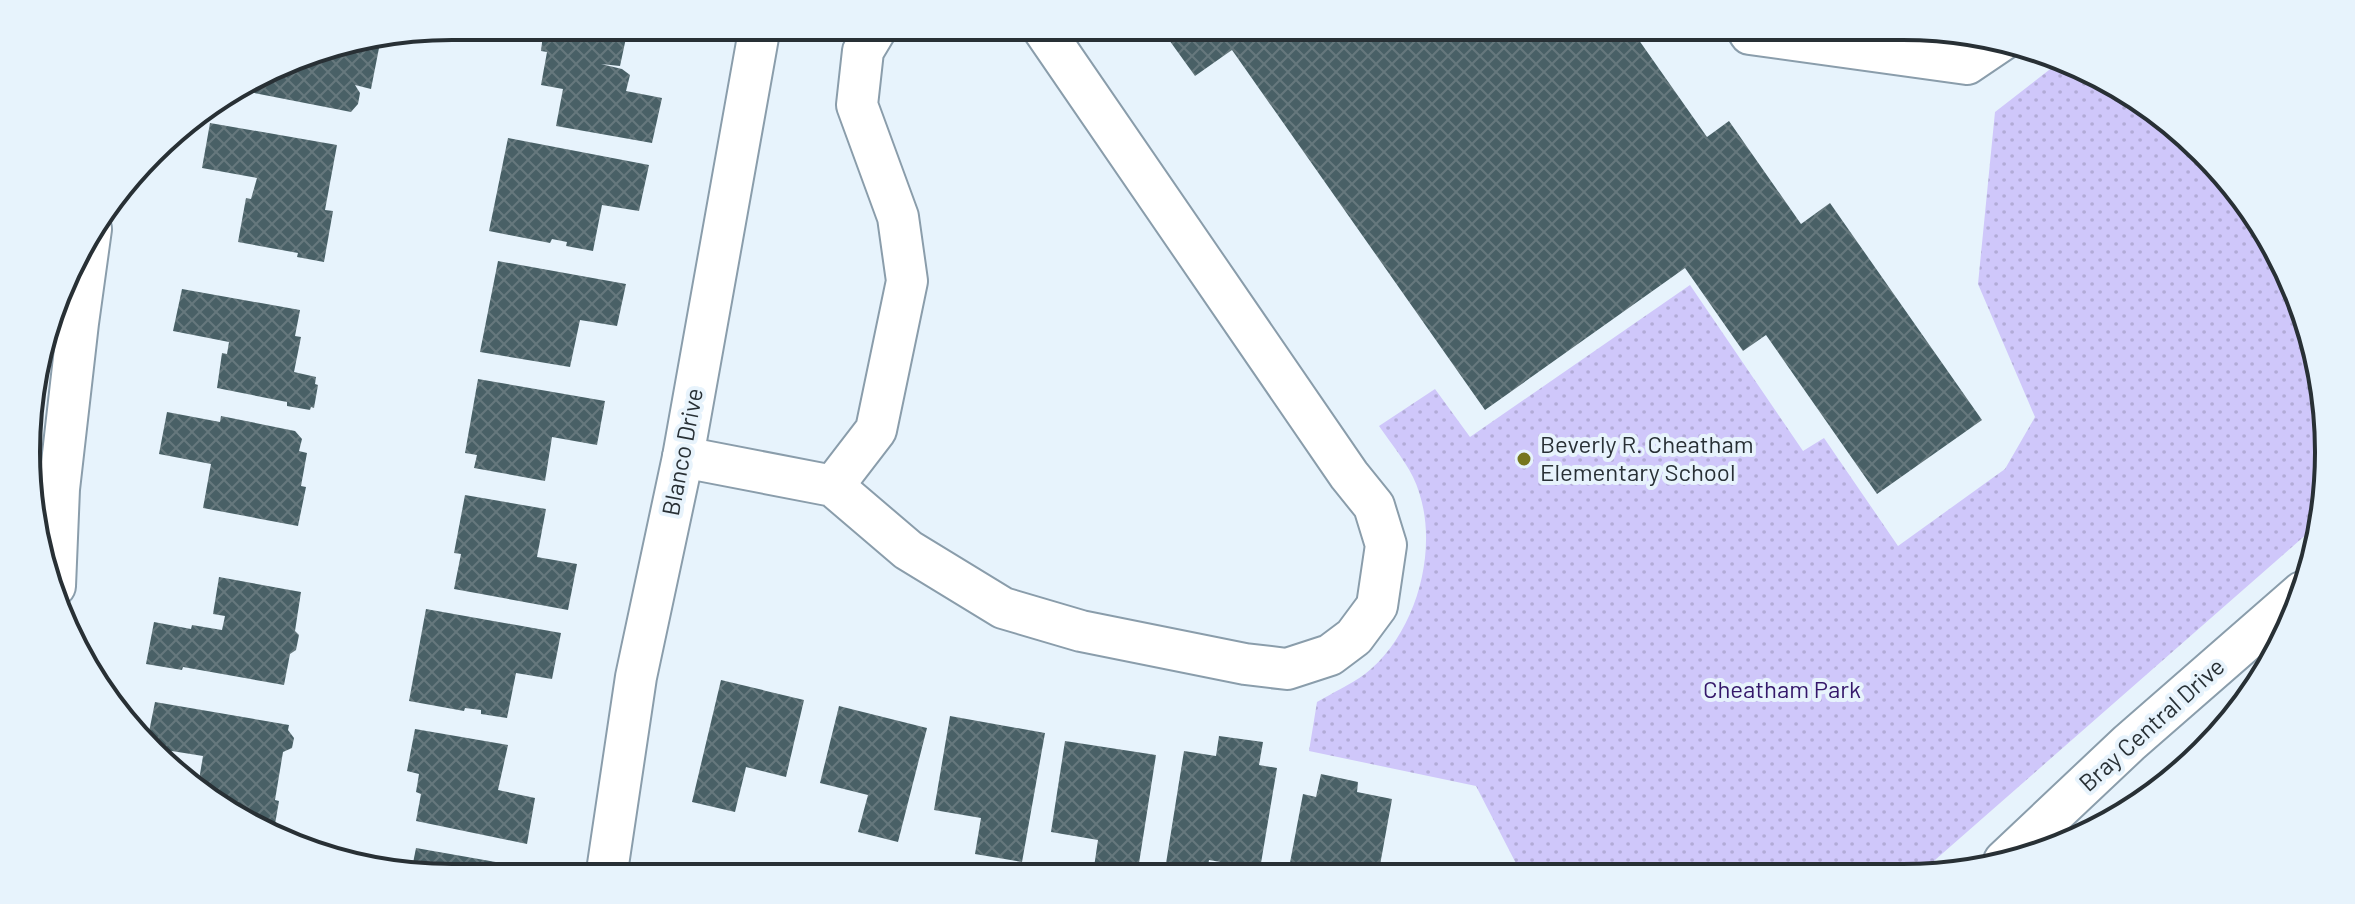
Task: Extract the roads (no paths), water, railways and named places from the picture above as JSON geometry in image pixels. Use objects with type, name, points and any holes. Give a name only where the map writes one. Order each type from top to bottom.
[{"type":"street","name":"Blanco Drive","points":[[608,864],[636,677],[683,457],[757,40]]},
{"type":"street","points":[[833,486],[876,430],[907,281],[898,217],[857,105],[863,51],[870,40]]},
{"type":"street","points":[[683,457],[833,486],[908,550],[1003,608],[1081,631],[1245,664],[1287,669],[1330,655],[1354,637],[1377,606],[1386,545],[1374,506],[1349,475],[1051,40]]},
{"type":"street","points":[[1793,40],[1967,64],[1989,49]]},
{"type":"street","points":[[56,565],[59,489],[86,262]]},
{"type":"street","name":"Bray Central Drive","points":[[2019,847],[2129,743],[2285,607]]},
{"type":"place","name":"Beverly R. Cheatham Elementary School","points":[[1524,459]]},
{"type":"park label","name":"Cheatham Park","points":[[1782,690]]}]
